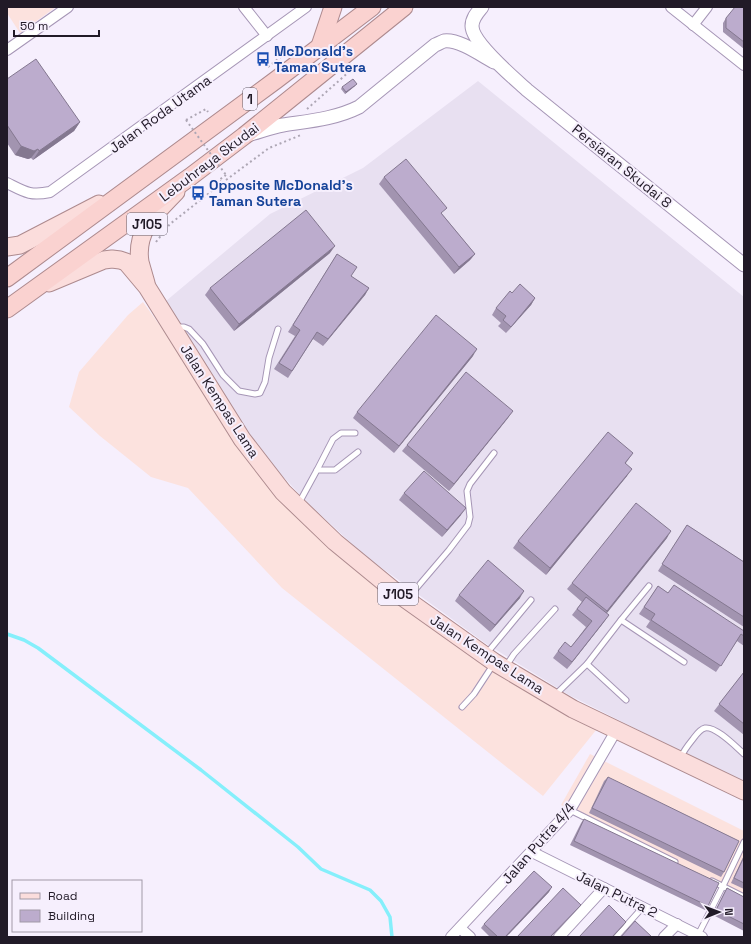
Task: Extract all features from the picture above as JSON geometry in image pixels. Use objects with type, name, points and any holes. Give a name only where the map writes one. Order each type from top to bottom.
[{"type":"highway","points":[[320,46],[333,7]]},
{"type":"highway","name":"Lebuhraya Skudai","points":[[7,278],[372,7]]},
{"type":"highway","name":"Lebuhraya Skudai","points":[[7,309],[190,177],[244,136],[404,7]]},
{"type":"main road","name":"Jalan Kempas Lama","points":[[147,287],[140,261],[140,247],[146,225],[190,177]]},
{"type":"main road","points":[[7,247],[20,245],[127,190]]},
{"type":"main road","name":"Jalan Kempas Lama","points":[[36,288],[95,264],[112,259],[126,262],[147,287],[242,439],[283,492],[335,542],[406,600],[495,662],[573,709],[744,791]]},
{"type":"street","points":[[7,50],[68,7]]},
{"type":"street","points":[[244,7],[267,36]]},
{"type":"street","name":"Jalan Roda Utama","points":[[7,183],[27,193],[39,194],[50,192],[306,7]]},
{"type":"street","points":[[482,7],[473,20],[472,28],[475,37],[501,66]]},
{"type":"street","points":[[671,7],[744,65]]},
{"type":"street","points":[[693,25],[707,7]]},
{"type":"street","points":[[244,136],[282,125],[320,120],[347,113],[358,107],[435,45],[444,41],[453,41],[460,44],[501,66]]},
{"type":"street","name":"Persiaran Skudai 8","points":[[501,66],[527,90],[744,265]]},
{"type":"street","name":"Jalan Putra 4/4","points":[[451,937],[570,810],[617,730]]},
{"type":"street","name":"Jalan Putra 2","points":[[532,852],[700,936]]},
{"type":"street","points":[[559,937],[604,888]]},
{"type":"street","points":[[664,937],[676,924]]},
{"type":"street","points":[[460,928],[470,937]]},
{"type":"lane","points":[[173,327],[184,327],[189,329],[203,344],[223,375],[239,391],[255,394],[260,393],[263,388],[269,358],[278,329]]},
{"type":"lane","points":[[298,506],[312,476],[317,470],[333,439],[341,433],[355,433]]},
{"type":"lane","points":[[317,470],[335,470],[358,452]]},
{"type":"lane","points":[[406,600],[449,550],[468,525],[470,517],[467,491],[470,484],[494,453]]},
{"type":"lane","points":[[553,697],[587,664],[649,586]]},
{"type":"lane","points":[[462,707],[474,694],[495,662],[531,600]]},
{"type":"lane","points":[[495,662],[514,654],[555,609]]},
{"type":"lane","points":[[621,620],[684,662]]},
{"type":"lane","points":[[587,664],[626,700]]},
{"type":"lane","points":[[680,760],[683,752],[699,731],[705,728],[712,729],[720,734],[744,754]]},
{"type":"lane","points":[[570,810],[681,866]]},
{"type":"lane","points":[[700,936],[744,842]]},
{"type":"lane","points":[[709,880],[744,896]]},
{"type":"lane","points":[[616,937],[643,907]]},
{"type":"path","points":[[206,108],[186,120],[226,175],[219,180],[222,183]]},
{"type":"path","points":[[155,243],[170,224],[269,148],[306,134]]},
{"type":"shaded area","points":[[7,7],[56,7],[20,33],[7,13]]},
{"type":"shaded area","points":[[478,81],[744,297],[744,783],[569,695],[485,643],[364,555],[308,503],[256,448],[166,301],[270,214],[363,168]]},
{"type":"shaded area","points":[[143,302],[242,439],[333,551],[601,724],[543,796],[282,588],[188,488],[151,477],[100,436],[69,407],[79,372],[128,315]]},
{"type":"shaded area","points":[[590,754],[744,831],[744,899],[561,805]]},
{"type":"building","points":[[735,7],[744,7],[744,42],[726,28],[726,18]]},
{"type":"building","points":[[36,59],[80,122],[39,151],[38,149],[34,151],[21,146],[7,125],[7,79]]},
{"type":"building","points":[[353,79],[357,84],[346,92],[342,87]]},
{"type":"building","points":[[406,159],[447,208],[441,213],[475,254],[459,267],[384,177]]},
{"type":"building","points":[[306,210],[335,246],[239,324],[210,288]]},
{"type":"building","points":[[337,254],[357,267],[351,276],[369,288],[328,339],[317,332],[292,371],[279,363],[300,330],[293,325]]},
{"type":"building","points":[[520,284],[535,298],[511,327],[503,320],[506,316],[496,308],[510,291],[512,293]]},
{"type":"building","points":[[436,315],[477,349],[399,446],[357,412]]},
{"type":"building","points":[[466,372],[513,411],[454,484],[407,445]]},
{"type":"building","points":[[608,432],[633,453],[625,463],[632,469],[550,568],[518,541]]},
{"type":"building","points":[[424,471],[466,508],[447,530],[404,493]]},
{"type":"building","points":[[636,503],[671,531],[607,611],[572,583]]},
{"type":"building","points":[[687,525],[744,562],[744,617],[662,564]]},
{"type":"building","points":[[488,560],[524,591],[495,625],[459,595]]},
{"type":"building","points":[[674,585],[744,631],[744,636],[741,634],[721,666],[651,620],[655,614],[644,607],[658,586],[668,593]]},
{"type":"building","points":[[586,597],[609,615],[572,662],[558,651],[565,642],[571,647],[592,621],[577,609]]},
{"type":"building","points":[[744,672],[744,724],[719,704]]},
{"type":"building","points":[[608,777],[739,841],[724,872],[592,808]]},
{"type":"building","points":[[584,819],[719,883],[708,906],[574,841]]},
{"type":"building","points":[[744,857],[744,883],[734,878]]},
{"type":"building","points":[[534,871],[552,887],[505,937],[498,937],[484,924]]},
{"type":"building","points":[[563,888],[581,905],[550,937],[517,937]]},
{"type":"building","points":[[727,888],[744,897],[744,924],[716,910]]},
{"type":"building","points":[[609,905],[626,922],[612,937],[579,937]]},
{"type":"building","points":[[635,921],[652,937],[621,937]]},
{"type":"waterway","points":[[7,634],[24,640],[38,648],[201,770],[298,847],[321,869],[370,890],[381,901],[390,917],[392,937]]},
{"type":"place","name":"McDonald's Taman Sutera","points":[[263,59]]},
{"type":"place","name":"Opposite McDonald's Taman Sutera","points":[[198,193]]}]
